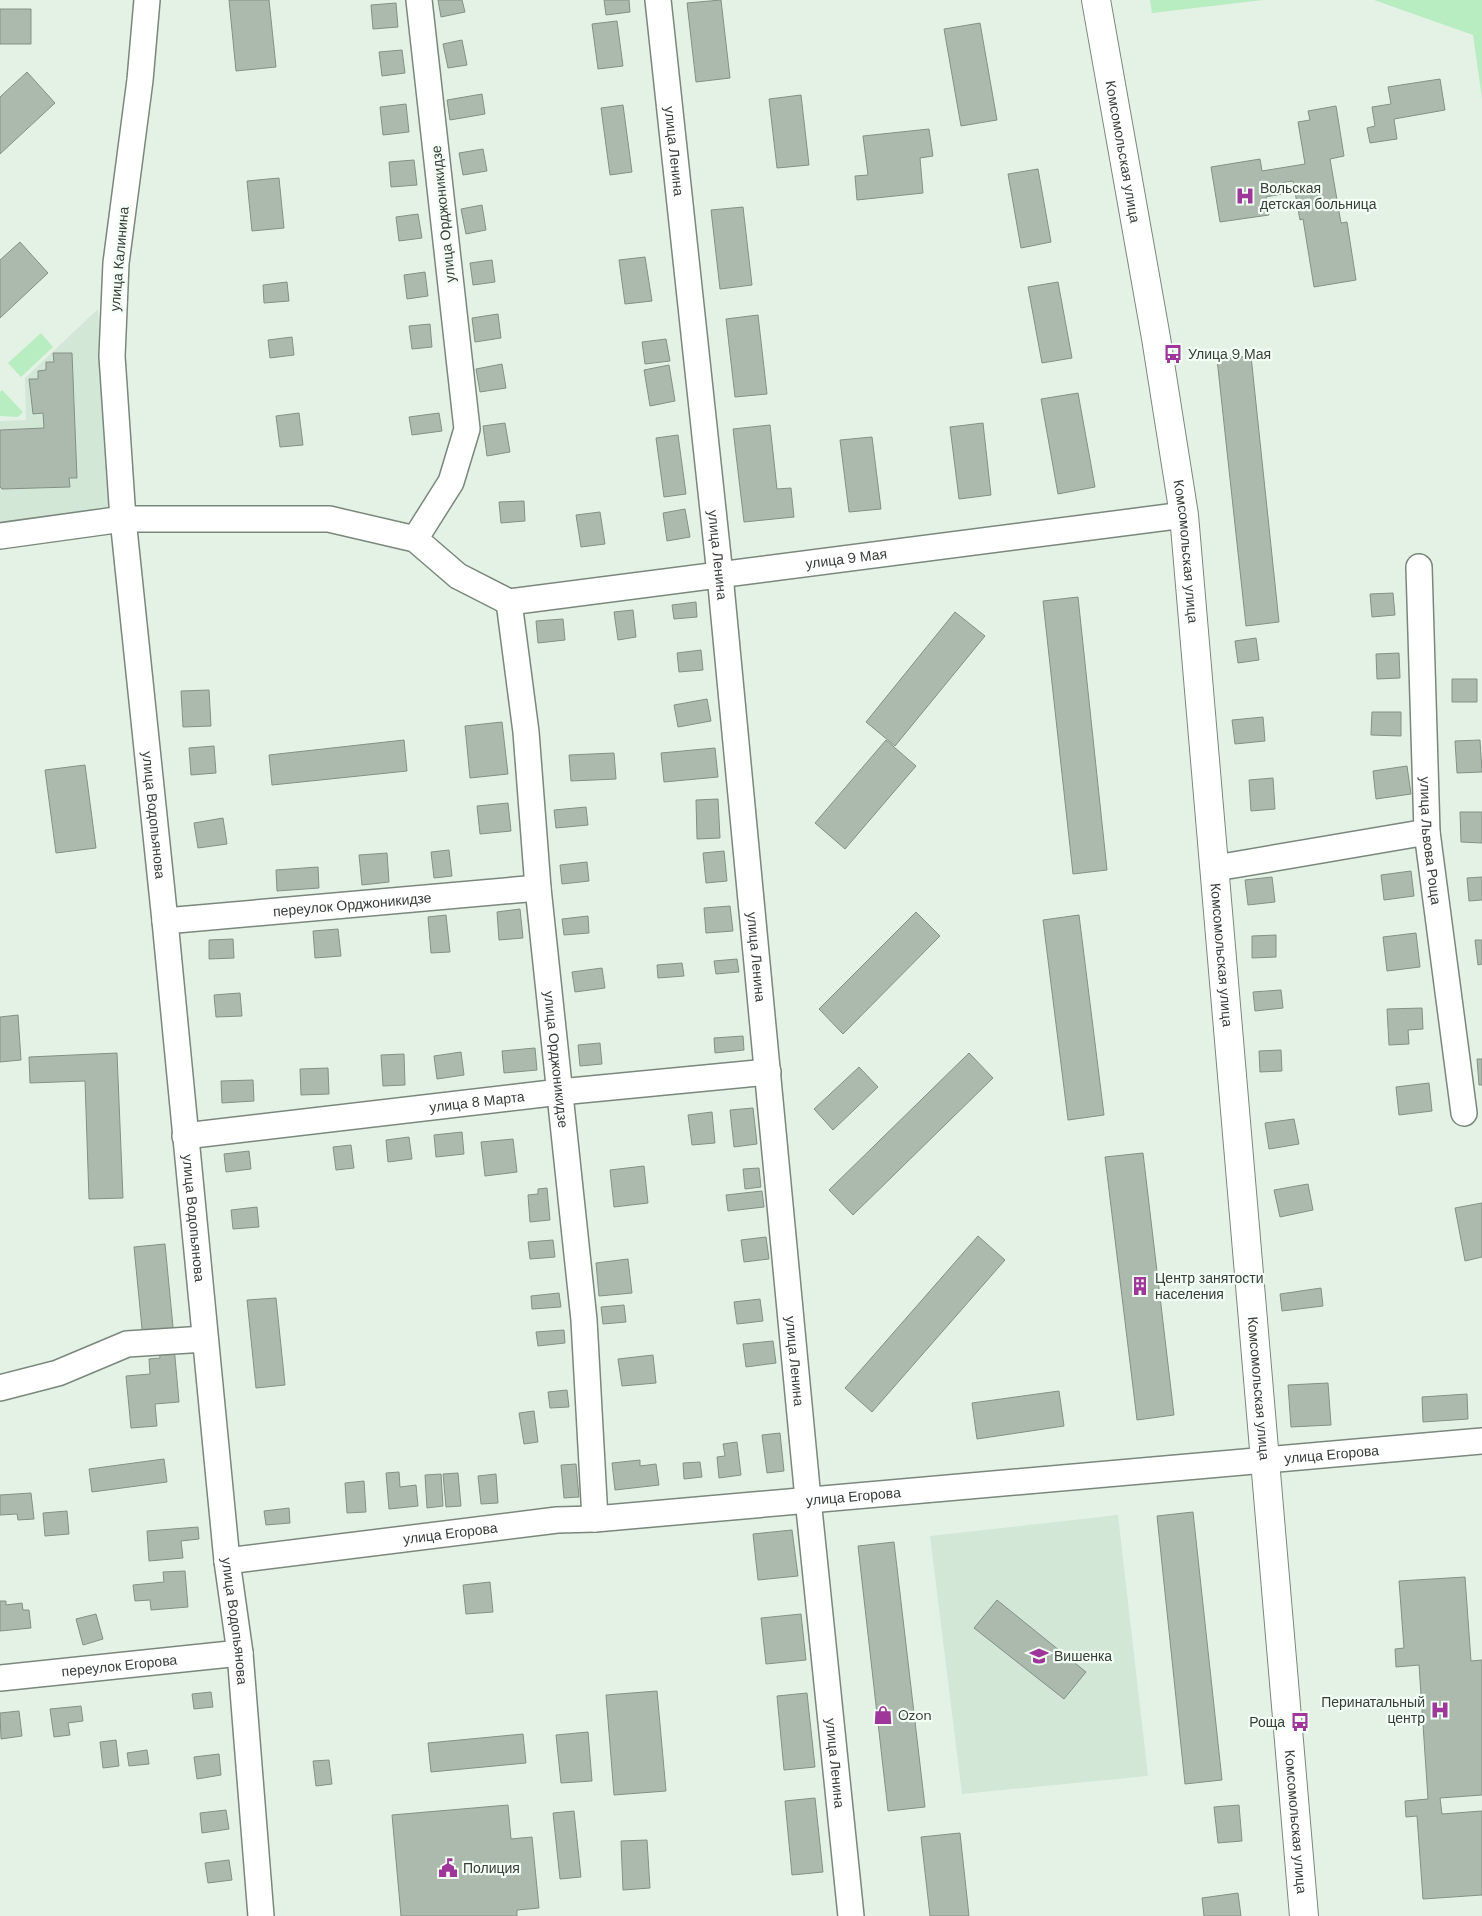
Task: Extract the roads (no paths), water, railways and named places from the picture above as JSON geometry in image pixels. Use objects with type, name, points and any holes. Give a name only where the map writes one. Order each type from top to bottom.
[{"type":"main road","name":"Комсомольская улица","points":[[1096,0],[1154,329],[1184,515],[1216,868],[1304,1916]]},
{"type":"street","name":"улица Калинина","points":[[123,520],[112,356],[116,263],[140,80],[147,0]]},
{"type":"street","name":"улица Орджоникидзе","points":[[415,539],[451,482],[467,429],[419,0]]},
{"type":"street","name":"улица Ленина","points":[[658,0],[720,575],[808,1499],[851,1916]]},
{"type":"street","name":"улица 9 Мая","points":[[509,602],[1184,515]]},
{"type":"street","points":[[0,536],[123,520],[328,519],[415,539],[458,576],[509,602]]},
{"type":"street","name":"улица Водопьянова","points":[[123,520],[227,1561],[240,1653],[261,1916]]},
{"type":"street","name":"улица Львова Роща","points":[[1419,566],[1427,832],[1464,1113]]},
{"type":"street","name":"улица Орджоникидзе","points":[[509,602],[526,732],[538,888],[584,1320],[595,1519]]},
{"type":"street","points":[[1216,868],[1427,832]]},
{"type":"street","name":"переулок Орджоникидзе","points":[[164,921],[538,888]]},
{"type":"street","name":"улица 8 Марта","points":[[185,1136],[560,1092],[768,1072]]},
{"type":"street","points":[[0,1388],[58,1373],[127,1344],[205,1339]]},
{"type":"street","name":"улица Егорова","points":[[227,1561],[557,1520],[595,1519],[1482,1441]]},
{"type":"street","name":"переулок Егорова","points":[[0,1678],[240,1653]]},
{"type":"place","name":"Вольская детская больница","points":[[1245,196]]},
{"type":"place","name":"Улица 9 Мая","points":[[1173,354]]},
{"type":"place","name":"Центр занятости населения","points":[[1140,1286]]},
{"type":"place","name":"Вишенка","points":[[1039,1656]]},
{"type":"place","name":"Перинатальный центр","points":[[1440,1710]]},
{"type":"place","name":"Ozon","points":[[883,1715]]},
{"type":"place","name":"Роща","points":[[1300,1722]]},
{"type":"place","name":"Полиция","points":[[448,1868]]}]
